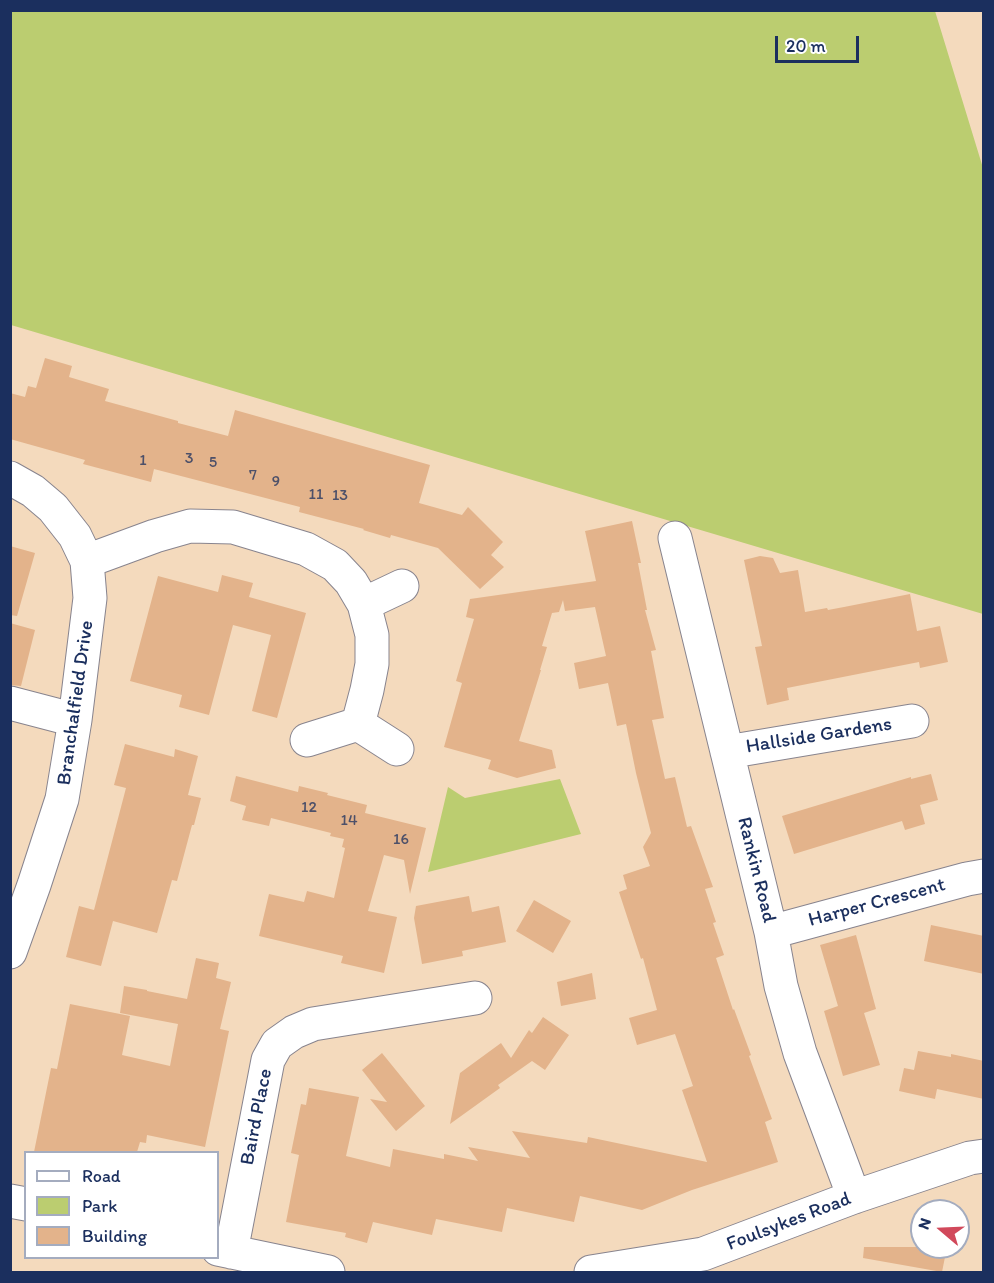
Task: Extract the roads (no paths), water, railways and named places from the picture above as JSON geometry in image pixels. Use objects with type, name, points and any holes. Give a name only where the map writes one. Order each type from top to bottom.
[{"type":"street","name":"Branchalfield Drive","points":[[10,478],[33,491],[53,508],[75,536],[87,561],[90,598],[75,720],[62,799],[10,952]]},
{"type":"street","points":[[87,561],[190,526],[233,527],[306,549],[334,565],[351,582],[364,604],[372,635],[372,664],[368,690],[358,723]]},
{"type":"street","name":"Rankin Road","points":[[675,538],[771,932],[781,986],[800,1053],[854,1197]]},
{"type":"street","points":[[364,604],[402,586]]},
{"type":"street","points":[[10,703],[75,720]]},
{"type":"street","name":"Hallside Gardens","points":[[727,752],[912,721]]},
{"type":"street","points":[[308,740],[358,723]]},
{"type":"street","points":[[358,723],[397,749]]},
{"type":"street","name":"Harper Crescent","points":[[771,932],[984,876]]},
{"type":"street","name":"Baird Place","points":[[224,1251],[268,1060],[277,1044],[294,1032],[313,1024],[475,998]]},
{"type":"street","name":"Foulsykes Road","points":[[591,1272],[702,1263],[854,1197],[970,1158],[984,1156]]},
{"type":"street","points":[[224,1251],[328,1272]]}]
